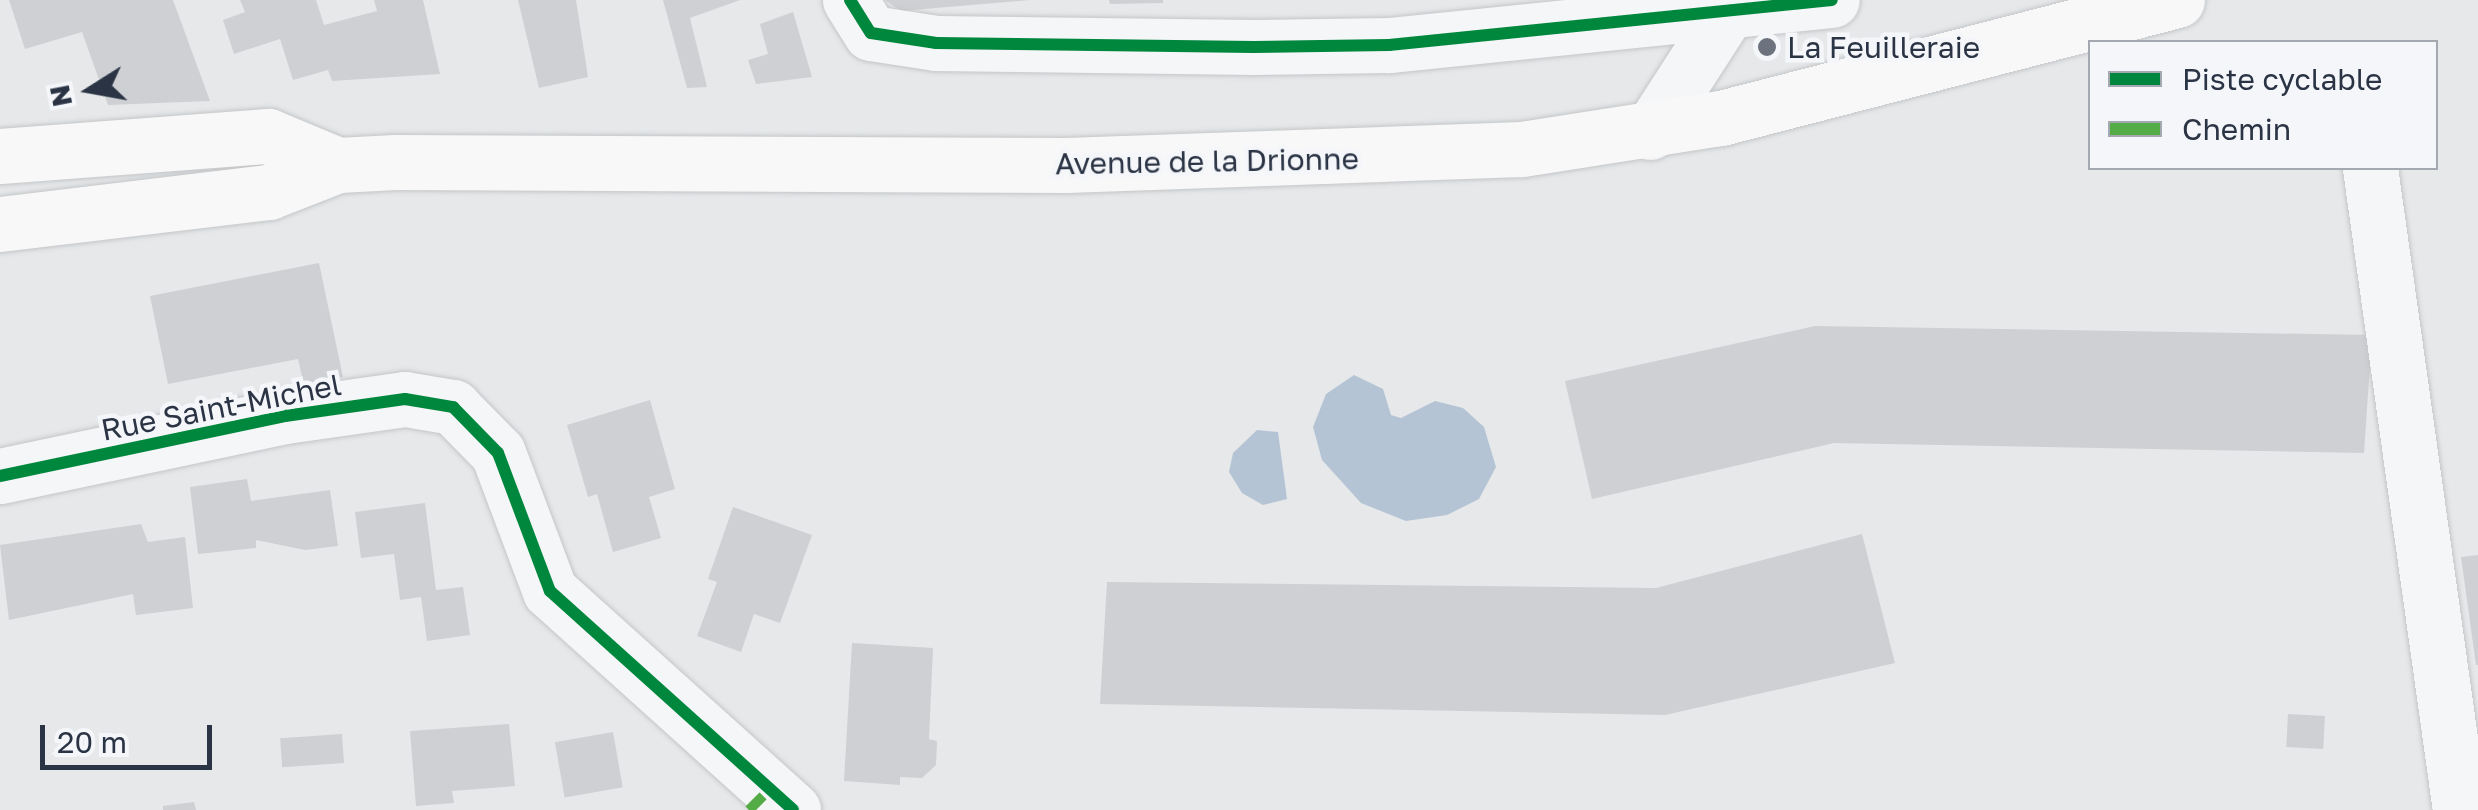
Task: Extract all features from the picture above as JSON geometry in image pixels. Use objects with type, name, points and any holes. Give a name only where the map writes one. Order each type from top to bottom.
[{"type":"main road","name":"Avenue de la Drionne","points":[[2062,27],[2112,0]]},
{"type":"main road","name":"Avenue de la Drionne","points":[[0,224],[269,192],[338,165],[1378,158],[1650,132],[1967,58],[2062,27],[2177,0]]},
{"type":"main road","name":"Avenue de la Drionne","points":[[0,156],[268,136],[338,165]]},
{"type":"street","points":[[850,0],[871,33],[936,43],[1254,47],[1389,44],[1735,3],[1832,0]]},
{"type":"street","points":[[1650,132],[1735,3]]},
{"type":"street","points":[[2370,170],[2460,810]]},
{"type":"street","name":"Rue Saint-Michel","points":[[0,476],[285,416],[404,399],[453,407],[498,452],[550,591],[793,810]]},
{"type":"water","points":[[1354,375],[1383,389],[1391,415],[1401,418],[1435,401],[1463,408],[1484,427],[1496,467],[1479,499],[1447,515],[1406,521],[1361,503],[1322,460],[1313,427],[1326,394]]},
{"type":"water","points":[[1257,430],[1278,432],[1287,499],[1263,505],[1242,493],[1229,472],[1233,453]]},
{"type":"building","points":[[9,0],[173,0],[210,101],[108,105],[82,32],[25,49]]},
{"type":"building","points":[[240,0],[316,0],[324,25],[377,11],[374,0],[423,0],[440,74],[332,81],[328,70],[293,80],[280,39],[234,54],[223,20],[245,12]]},
{"type":"building","points":[[518,0],[576,0],[588,77],[539,88]]},
{"type":"building","points":[[663,0],[740,0],[690,18],[707,87],[687,88]]},
{"type":"building","points":[[885,0],[1030,0],[901,11]]},
{"type":"building","points":[[1109,0],[1163,0],[1163,3],[1110,4]]},
{"type":"building","points":[[793,12],[812,77],[756,84],[748,60],[768,54],[760,24]]},
{"type":"building","points":[[319,263],[343,377],[304,385],[298,359],[168,384],[150,296]]},
{"type":"building","points":[[1815,326],[2372,335],[2364,453],[1834,443],[1592,499],[1565,381]]},
{"type":"building","points":[[650,400],[675,489],[649,497],[661,538],[613,552],[597,494],[588,497],[567,425]]},
{"type":"building","points":[[247,479],[251,501],[330,490],[338,546],[305,550],[256,540],[256,548],[198,554],[190,487]]},
{"type":"building","points":[[425,503],[436,590],[463,587],[470,635],[427,641],[421,597],[400,600],[394,554],[361,558],[355,512]]},
{"type":"building","points":[[733,507],[812,535],[780,623],[754,614],[741,652],[697,636],[717,582],[708,579]]},
{"type":"building","points":[[141,524],[148,542],[185,537],[193,608],[136,615],[133,594],[9,620],[0,545]]},
{"type":"building","points":[[1862,534],[1895,663],[1665,715],[1100,704],[1107,582],[1656,588]]},
{"type":"building","points":[[2478,555],[2478,665],[2476,665],[2461,557]]},
{"type":"building","points":[[852,643],[933,648],[929,739],[937,741],[936,765],[922,778],[900,777],[900,785],[844,781]]},
{"type":"building","points":[[2288,714],[2325,716],[2323,749],[2286,747]]},
{"type":"building","points":[[509,724],[515,786],[452,791],[454,803],[416,806],[410,731]]},
{"type":"building","points":[[613,732],[623,787],[565,797],[555,742]]},
{"type":"building","points":[[342,734],[344,763],[282,767],[280,738]]},
{"type":"building","points":[[194,802],[196,810],[163,810],[163,806]]},
{"type":"marked path","points":[[749,810],[770,789]]},
{"type":"cycle path","points":[[850,0],[871,33],[936,43],[1254,47],[1389,45],[1832,0]]},
{"type":"cycle path","points":[[0,476],[285,416],[405,399],[453,407],[498,453],[550,591],[793,810]]},
{"type":"place","name":"La Feuilleraie","points":[[1767,47]]}]
